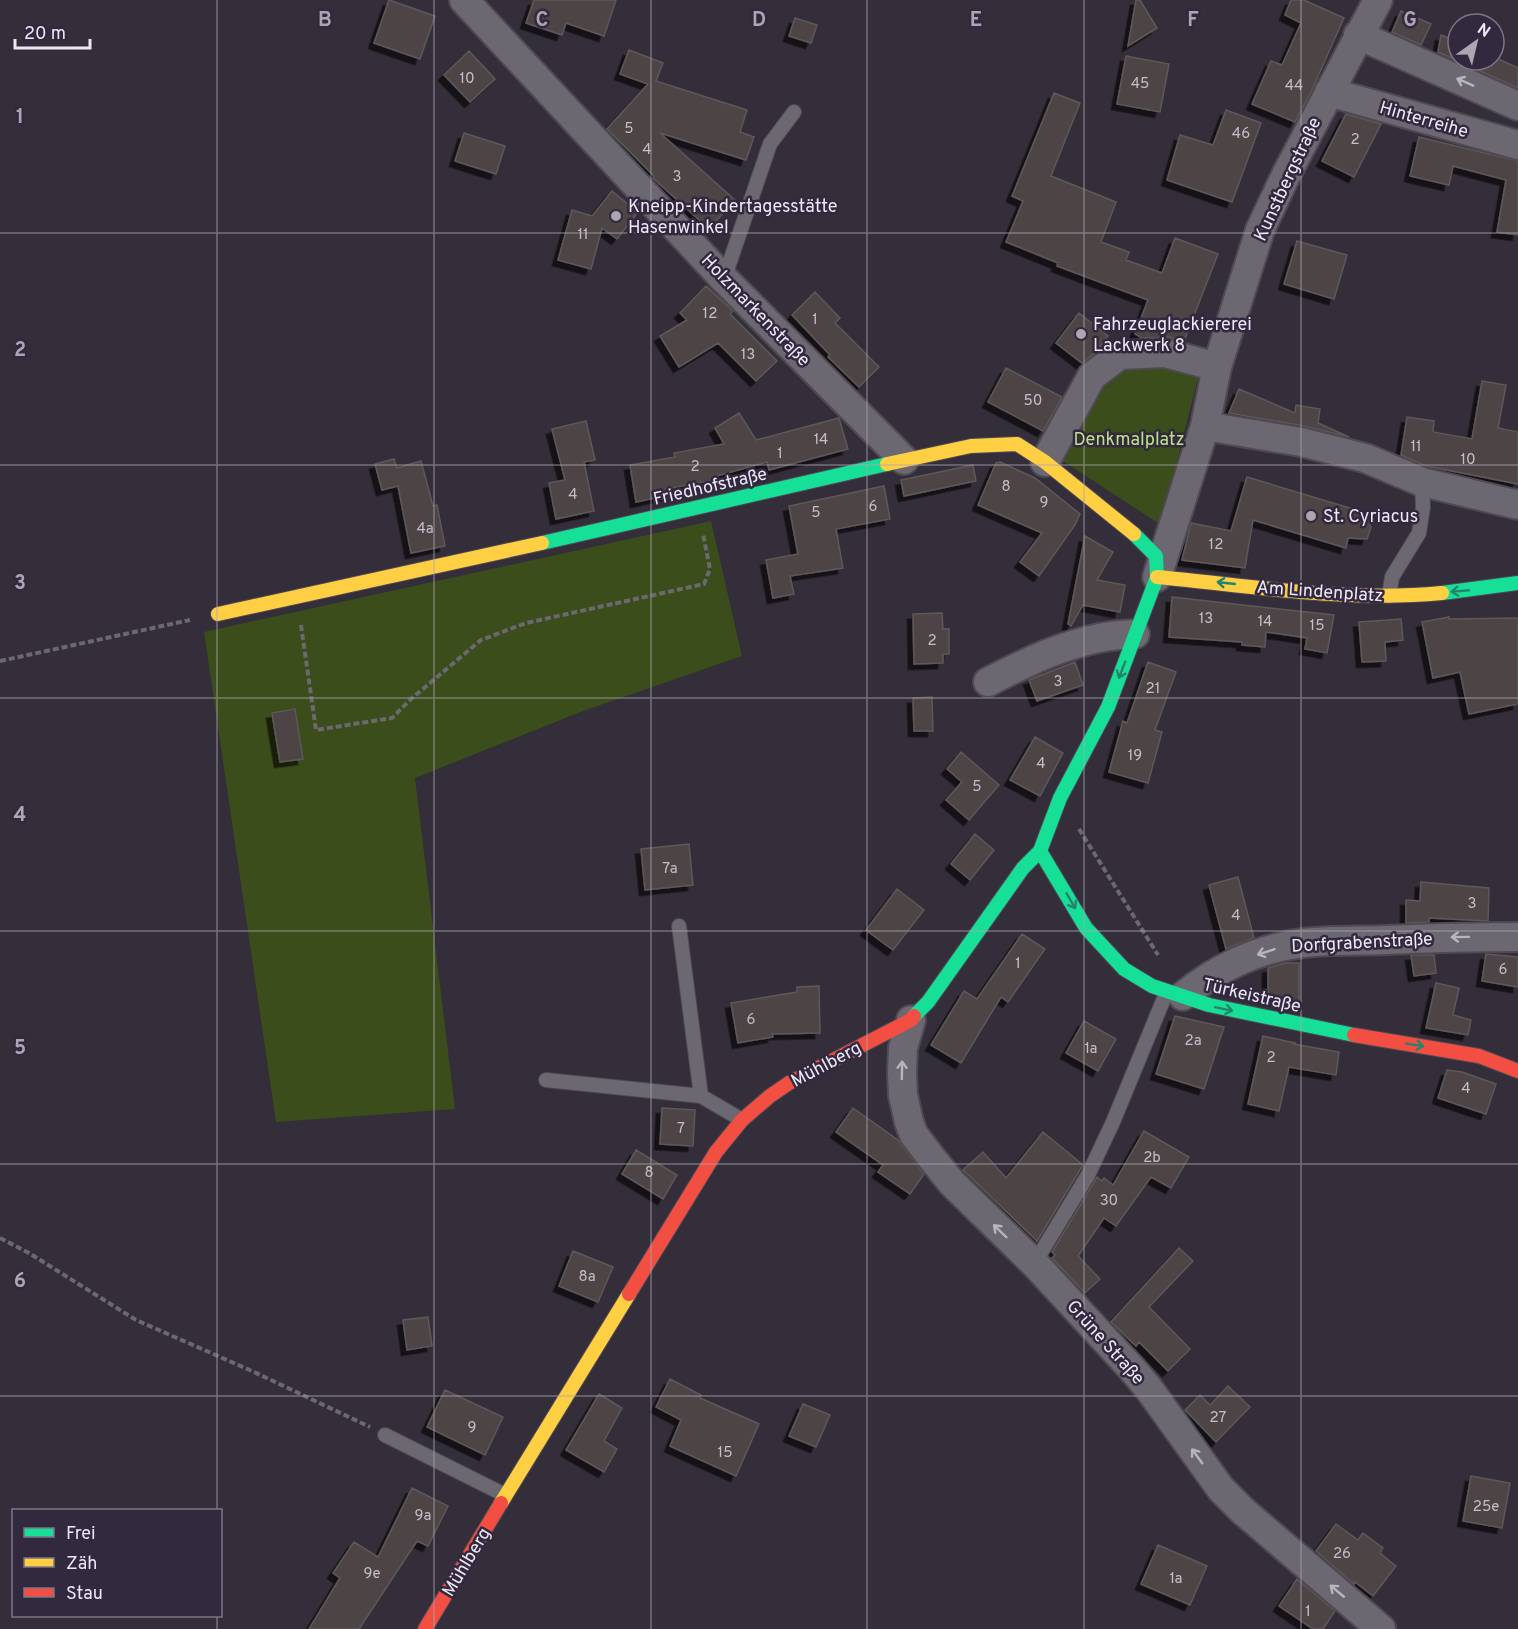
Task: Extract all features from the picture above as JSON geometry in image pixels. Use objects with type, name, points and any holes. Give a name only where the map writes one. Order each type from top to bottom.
[{"type":"street","name":"Holzmarkenstraße","points":[[464,0],[724,279],[904,460]]},
{"type":"street","name":"Kunstbergstraße","points":[[1157,577],[1205,426],[1217,367],[1260,230],[1358,35],[1378,0]]},
{"type":"street","points":[[1358,35],[1518,106]]},
{"type":"street","name":"Hinterreihe","points":[[1329,92],[1518,146]]},
{"type":"street","points":[[1045,462],[1092,376],[1120,355],[1165,353],[1217,367]]},
{"type":"street","points":[[1205,426],[1301,442],[1365,458],[1422,482],[1518,505]]},
{"type":"street","name":"Friedhofstraße","points":[[218,614],[904,460],[971,446],[1006,443],[1017,444],[1045,462],[1144,543],[1156,556],[1157,577]]},
{"type":"street","name":"Am Lindenplatz","points":[[1157,577],[1340,596],[1464,592],[1518,583]]},
{"type":"street","name":"Mühlberg","points":[[425,1629],[716,1152],[742,1120],[789,1083],[911,1020],[948,976],[1023,868],[1040,851],[1060,798],[1102,721],[1157,577]]},
{"type":"street","points":[[988,682],[1030,661],[1094,638],[1135,634]]},
{"type":"street","name":"Türkeistraße","points":[[1040,851],[1086,927],[1124,969],[1152,986],[1209,1005],[1331,1031],[1479,1056],[1518,1071]]},
{"type":"street","name":"Dorfgrabenstraße","points":[[1175,994],[1227,967],[1271,950],[1303,943],[1518,937]]},
{"type":"street","name":"Grüne Straße","points":[[911,1020],[903,1048],[902,1073],[906,1113],[914,1135],[952,1183],[1034,1264],[1149,1389],[1221,1489],[1243,1511],[1381,1629]]},
{"type":"lane","points":[[724,279],[770,144],[794,112]]},
{"type":"lane","points":[[1389,596],[1392,577],[1419,533],[1423,507],[1422,482]]},
{"type":"lane","points":[[679,926],[701,1096]]},
{"type":"lane","points":[[1034,1264],[1088,1175],[1175,994]]},
{"type":"lane","points":[[546,1080],[701,1096],[742,1120]]},
{"type":"lane","points":[[385,1434],[505,1495]]},
{"type":"path","points":[[297,598],[316,730],[392,718],[481,640],[526,623],[704,584],[710,569],[698,507]]},
{"type":"path","points":[[0,661],[218,614]]},
{"type":"path","points":[[1060,798],[1159,956]]},
{"type":"path","points":[[0,1239],[29,1253],[136,1320],[252,1371],[385,1434]]},
{"type":"green space","name":"Denkmalplatz","points":[[1127,366],[1176,367],[1198,378],[1161,525],[1060,459],[1098,388]]},
{"type":"green space","points":[[711,521],[742,656],[583,711],[415,778],[455,1109],[276,1122],[204,632]]},
{"type":"building","points":[[389,0],[435,16],[420,59],[374,43]]},
{"type":"building","points":[[534,0],[616,0],[604,36],[566,23],[562,35],[526,23]]},
{"type":"building","points":[[1136,0],[1140,0],[1157,28],[1128,46]]},
{"type":"building","points":[[1291,0],[1304,0],[1344,18],[1295,122],[1252,104],[1271,61],[1282,65],[1301,23],[1285,15]]},
{"type":"building","points":[[1401,11],[1431,24],[1421,45],[1392,32]]},
{"type":"building","points":[[795,18],[817,25],[811,43],[789,36]]},
{"type":"building","points":[[1441,35],[1446,37],[1446,56],[1438,52]]},
{"type":"building","points":[[629,50],[663,63],[656,81],[747,110],[740,132],[754,137],[746,160],[660,133],[735,200],[709,229],[653,178],[654,176],[607,129],[648,84],[620,74]]},
{"type":"building","points":[[469,51],[495,79],[470,102],[444,75]]},
{"type":"building","points":[[1126,56],[1169,64],[1160,112],[1117,104]]},
{"type":"building","points":[[1506,62],[1518,68],[1518,88],[1482,72],[1506,72]]},
{"type":"building","points":[[1054,93],[1080,103],[1051,176],[1116,202],[1101,242],[1129,252],[1126,260],[1162,273],[1175,238],[1218,254],[1184,341],[1169,337],[1142,338],[1135,334],[1148,300],[1057,266],[1058,263],[1006,242],[1023,201],[1012,196]]},
{"type":"building","points":[[1226,110],[1261,123],[1232,202],[1167,180],[1180,135],[1213,145]]},
{"type":"building","points":[[1346,114],[1381,124],[1354,177],[1322,161]]},
{"type":"building","points":[[464,133],[505,146],[496,174],[455,161]]},
{"type":"building","points":[[1419,137],[1518,161],[1518,235],[1497,232],[1506,180],[1453,166],[1449,185],[1410,176]]},
{"type":"building","points":[[612,191],[638,212],[617,239],[602,228],[591,269],[558,260],[572,210],[592,216]]},
{"type":"building","points":[[1297,241],[1347,255],[1334,299],[1284,284]]},
{"type":"building","points":[[706,286],[733,311],[730,314],[777,361],[756,381],[718,343],[679,367],[660,336],[687,320],[680,313]]},
{"type":"building","points":[[815,292],[840,318],[835,323],[879,367],[859,387],[828,357],[830,355],[792,315]]},
{"type":"building","points":[[1079,313],[1108,336],[1095,353],[1082,363],[1056,343]]},
{"type":"building","points":[[1006,368],[1062,397],[1043,431],[988,402]]},
{"type":"building","points":[[1482,381],[1506,385],[1498,428],[1518,432],[1518,484],[1426,466],[1401,455],[1407,417],[1434,421],[1433,432],[1472,439]]},
{"type":"building","points":[[1239,389],[1295,413],[1296,405],[1320,409],[1318,423],[1349,437],[1304,426],[1229,413]]},
{"type":"building","points":[[739,413],[756,440],[839,418],[848,449],[769,470],[767,462],[713,477],[714,480],[667,489],[668,495],[636,502],[630,465],[675,457],[674,453],[724,444],[715,428]]},
{"type":"building","points":[[586,421],[595,460],[584,462],[594,511],[556,519],[549,483],[565,480],[552,429]]},
{"type":"building","points":[[394,459],[397,468],[421,461],[433,506],[437,505],[445,546],[411,553],[398,486],[382,490],[375,464]]},
{"type":"building","points":[[1000,462],[1035,478],[1080,514],[1075,525],[1039,576],[1020,562],[1042,533],[978,505],[996,463]]},
{"type":"building","points":[[973,465],[976,481],[904,496],[901,480]]},
{"type":"building","points":[[1247,477],[1363,512],[1371,527],[1367,539],[1348,538],[1346,548],[1253,520],[1245,568],[1182,560],[1191,523],[1231,531]]},
{"type":"building","points":[[884,486],[890,519],[836,529],[843,568],[790,576],[794,594],[773,598],[766,560],[798,554],[789,506]]},
{"type":"building","points":[[1085,536],[1113,552],[1097,580],[1125,585],[1120,612],[1083,605],[1071,626],[1068,624]]},
{"type":"building","points":[[1172,597],[1334,615],[1327,653],[1305,649],[1307,638],[1266,632],[1265,647],[1242,645],[1242,642],[1169,637]]},
{"type":"building","points":[[942,613],[943,629],[949,629],[949,654],[943,654],[943,663],[914,664],[913,614]]},
{"type":"building","points":[[1449,617],[1449,619],[1518,618],[1518,704],[1469,714],[1460,672],[1433,678],[1422,622]]},
{"type":"building","points":[[1401,619],[1403,640],[1385,642],[1386,661],[1362,662],[1359,622]]},
{"type":"building","points":[[1075,662],[1083,685],[1037,701],[1029,680]]},
{"type":"building","points":[[1148,662],[1176,672],[1155,730],[1162,732],[1148,783],[1109,772],[1123,721],[1127,723]]},
{"type":"building","points":[[932,697],[933,731],[914,731],[913,698]]},
{"type":"building","points":[[295,709],[303,759],[280,762],[272,713]]},
{"type":"building","points":[[1035,737],[1063,753],[1040,796],[1010,780]]},
{"type":"building","points":[[961,752],[999,785],[969,820],[946,800],[962,782],[947,769]]},
{"type":"building","points":[[975,834],[994,850],[970,880],[951,864]]},
{"type":"building","points":[[689,844],[693,885],[645,890],[641,849]]},
{"type":"building","points":[[1238,877],[1254,938],[1226,949],[1209,885]]},
{"type":"building","points":[[1421,882],[1489,888],[1488,921],[1429,918],[1429,922],[1406,923],[1406,900],[1420,901]]},
{"type":"building","points":[[897,889],[924,910],[893,950],[866,930]]},
{"type":"building","points":[[1022,934],[1045,949],[1008,1002],[1001,997],[961,1063],[931,1045],[964,991],[977,999]]},
{"type":"building","points":[[1486,954],[1518,957],[1518,987],[1482,981]]},
{"type":"building","points":[[1411,955],[1434,955],[1436,973],[1414,976]]},
{"type":"building","points":[[1286,963],[1299,963],[1299,1005],[1268,998],[1268,968]]},
{"type":"building","points":[[1436,983],[1459,988],[1453,1015],[1471,1020],[1468,1035],[1426,1028]]},
{"type":"building","points":[[819,986],[820,1033],[772,1034],[773,1037],[738,1043],[731,1003],[797,992],[797,987]]},
{"type":"building","points":[[1175,1016],[1224,1027],[1204,1089],[1156,1074]]},
{"type":"building","points":[[1084,1021],[1116,1039],[1098,1071],[1066,1053]]},
{"type":"building","points":[[1263,1036],[1339,1052],[1336,1075],[1289,1067],[1279,1111],[1248,1104]]},
{"type":"building","points":[[1447,1070],[1462,1072],[1496,1084],[1486,1114],[1438,1098]]},
{"type":"building","points":[[662,1108],[695,1110],[693,1146],[660,1144]]},
{"type":"building","points":[[853,1108],[898,1140],[924,1174],[910,1194],[878,1172],[883,1165],[836,1132]]},
{"type":"building","points":[[1144,1131],[1189,1157],[1171,1188],[1151,1177],[1116,1226],[1104,1218],[1078,1256],[1100,1279],[1085,1293],[1052,1258],[1055,1255],[1052,1252],[1097,1177],[1102,1181],[1104,1178],[1113,1185]]},
{"type":"building","points":[[1043,1132],[1083,1165],[1037,1241],[963,1170],[983,1152],[1006,1178]]},
{"type":"building","points":[[636,1150],[677,1175],[663,1199],[622,1174]]},
{"type":"building","points":[[1179,1248],[1193,1261],[1149,1307],[1190,1349],[1168,1371],[1139,1342],[1136,1346],[1111,1322]]},
{"type":"building","points":[[573,1251],[613,1267],[598,1302],[559,1286]]},
{"type":"building","points":[[428,1317],[432,1346],[407,1350],[403,1320]]},
{"type":"building","points":[[670,1379],[701,1395],[700,1398],[759,1424],[736,1476],[670,1446],[681,1420],[656,1407]]},
{"type":"building","points":[[1228,1386],[1250,1407],[1216,1442],[1185,1410],[1200,1395],[1210,1405]]},
{"type":"building","points":[[445,1390],[503,1417],[485,1455],[427,1427]]},
{"type":"building","points":[[599,1394],[622,1408],[604,1441],[617,1449],[604,1472],[566,1450]]},
{"type":"building","points":[[803,1404],[830,1415],[816,1447],[789,1436]]},
{"type":"building","points":[[1471,1476],[1510,1483],[1502,1528],[1463,1521]]},
{"type":"building","points":[[412,1488],[448,1506],[428,1546],[417,1541],[359,1629],[309,1629],[340,1578],[333,1573],[354,1542],[378,1557]]},
{"type":"building","points":[[1336,1524],[1358,1540],[1363,1533],[1383,1548],[1380,1553],[1396,1566],[1373,1596],[1355,1582],[1354,1584],[1316,1551]]},
{"type":"building","points":[[1158,1545],[1207,1566],[1190,1605],[1141,1584]]},
{"type":"building","points":[[1297,1579],[1335,1611],[1323,1629],[1313,1629],[1279,1606]]},
{"type":"traffic: fast","points":[[542,543],[887,464]]},
{"type":"traffic: fast","points":[[914,1016],[928,1002],[1023,868],[1040,851],[1060,798],[1108,707],[1157,577],[1156,556],[1134,534]]},
{"type":"traffic: fast","points":[[1442,593],[1518,583]]},
{"type":"traffic: fast","points":[[1040,851],[1086,928],[1124,969],[1152,986],[1209,1005],[1354,1035]]},
{"type":"traffic: slow","points":[[887,464],[971,446],[1017,444],[1045,462],[1134,534]]},
{"type":"traffic: slow","points":[[218,614],[542,543]]},
{"type":"traffic: slow","points":[[1157,577],[1334,594],[1370,596],[1442,593]]},
{"type":"traffic: slow","points":[[501,1503],[629,1294]]},
{"type":"traffic: jam","points":[[629,1294],[716,1152],[742,1120],[789,1083],[911,1020],[914,1016]]},
{"type":"traffic: jam","points":[[1354,1035],[1479,1056],[1518,1071]]},
{"type":"traffic: jam","points":[[425,1629],[501,1503]]},
{"type":"place","name":"Kneipp-Kindertagesstätte Hasenwinkel","points":[[616,216]]},
{"type":"place","name":"Fahrzeuglackiererei Lackwerk 8","points":[[1081,334]]},
{"type":"place","name":"St. Cyriacus","points":[[1311,516]]}]
